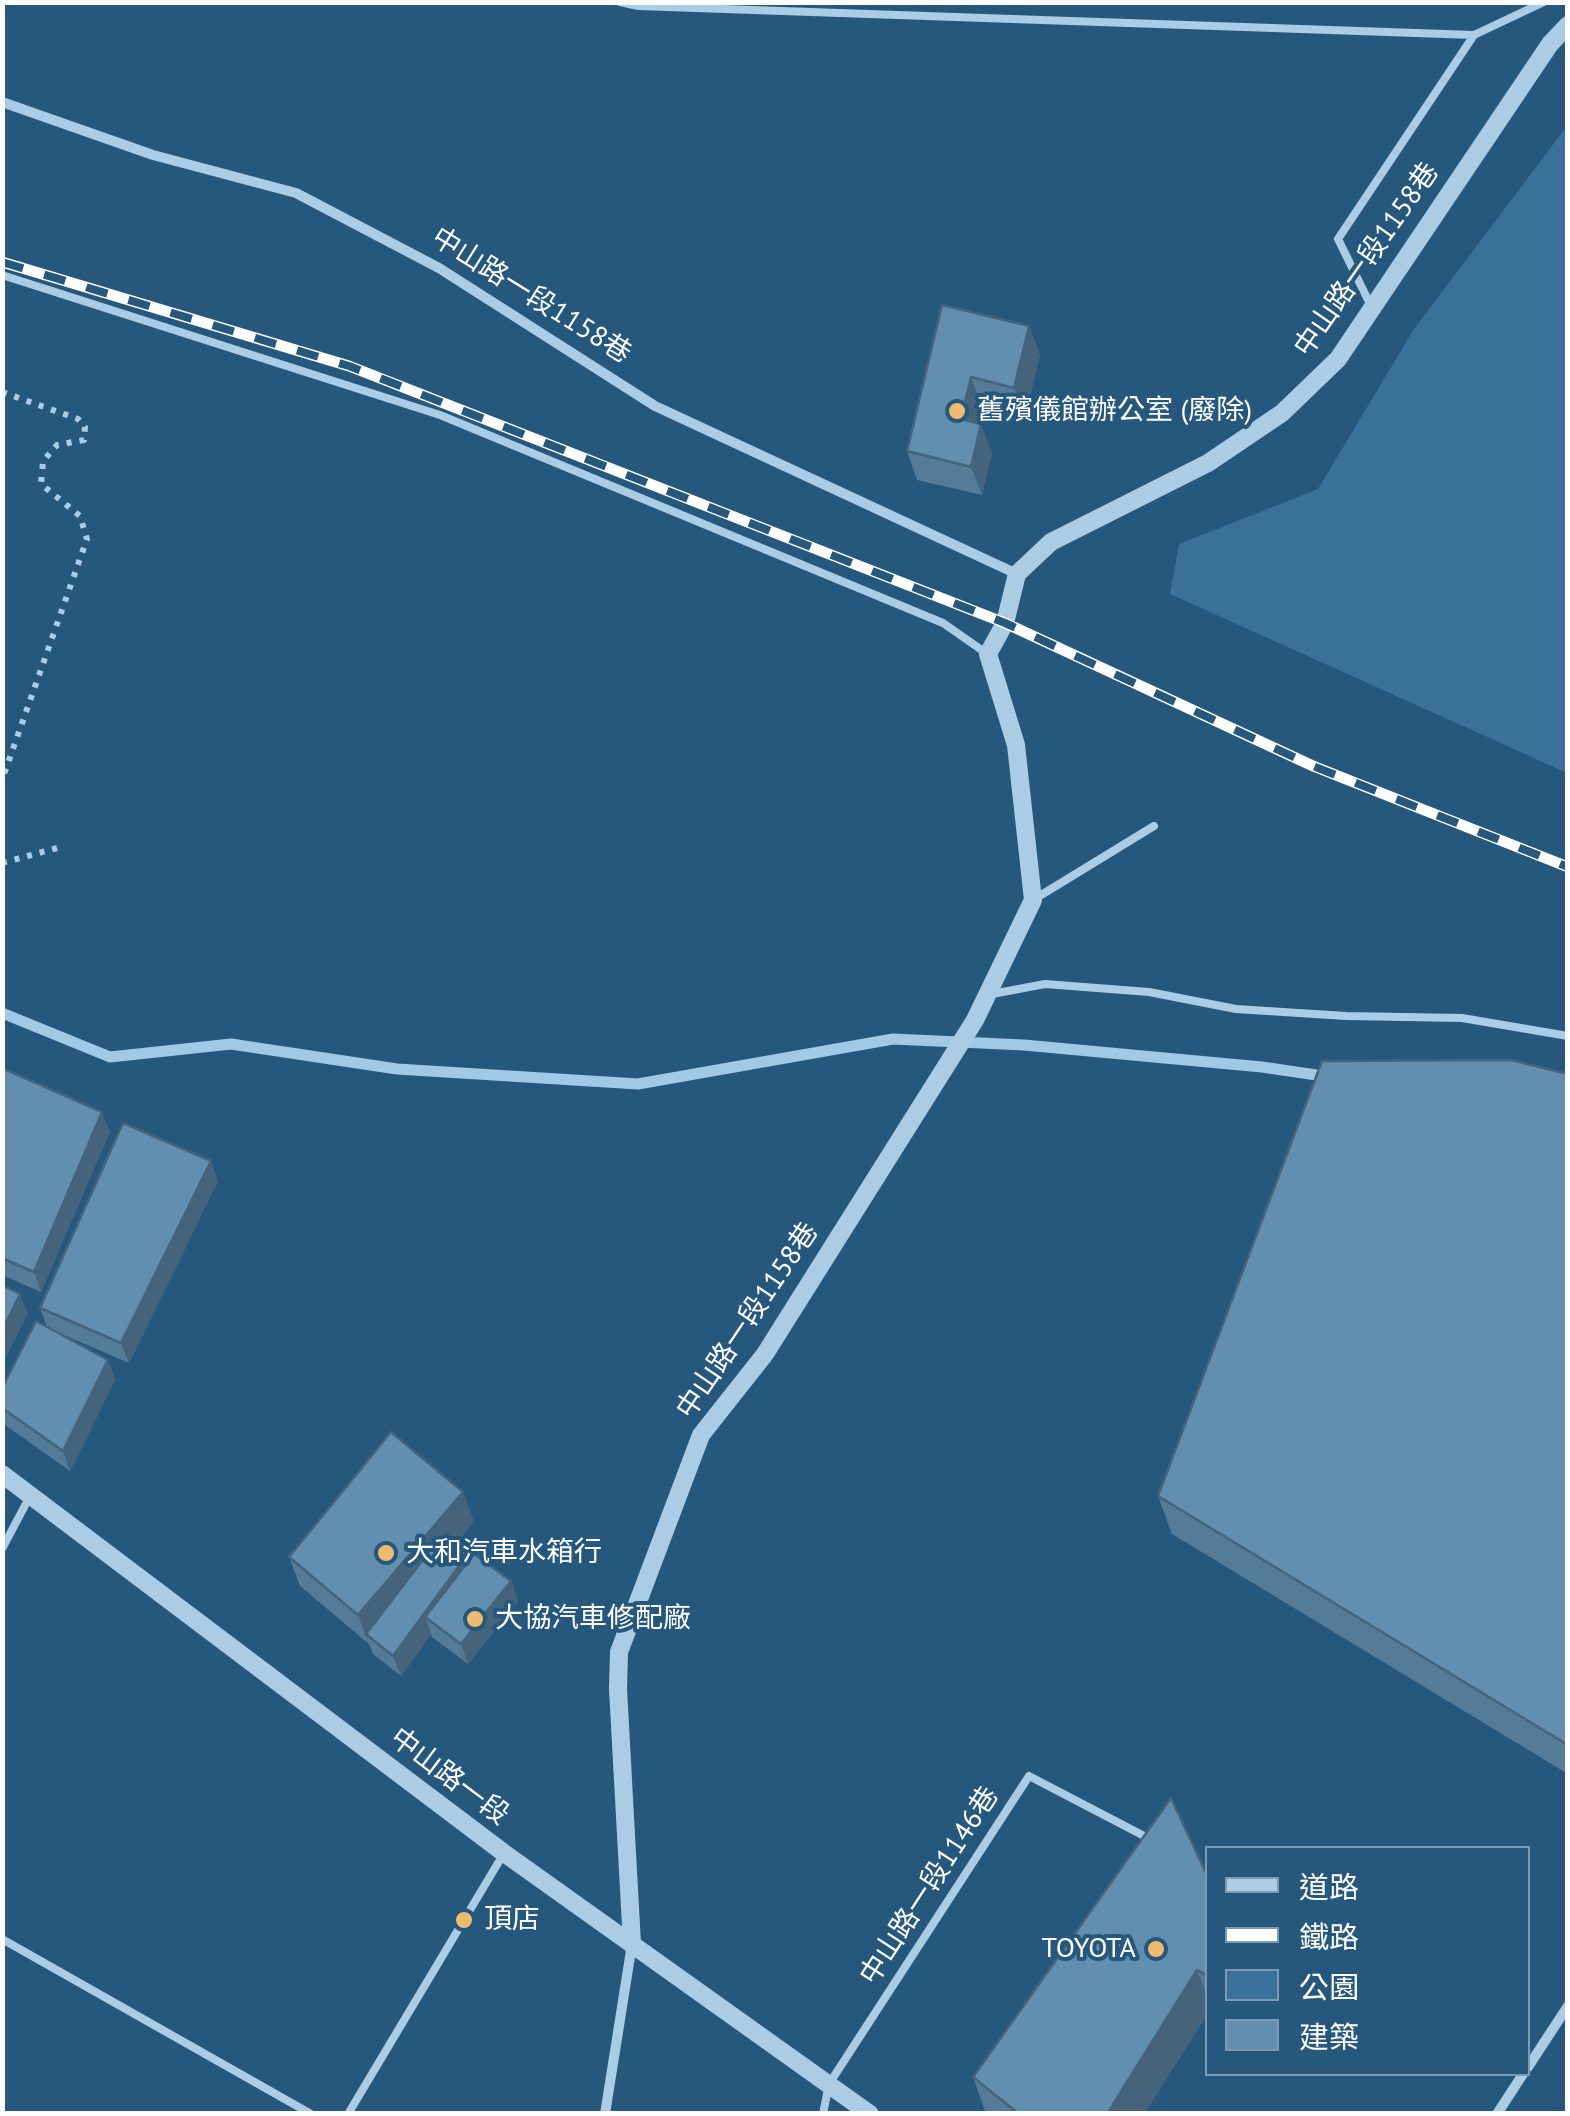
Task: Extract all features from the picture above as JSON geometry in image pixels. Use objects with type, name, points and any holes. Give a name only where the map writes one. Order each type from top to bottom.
[{"type":"street","name":"中山路一段1158巷","points":[[2,102],[153,155],[296,192],[439,268],[655,406],[1017,574],[1051,542],[1208,463],[1282,413],[1338,358],[1550,44],[1568,26]]},
{"type":"street","points":[[1017,574],[1005,622],[988,654],[1016,745],[1033,900]]},
{"type":"street","name":"中山路一段1158巷","points":[[632,1944],[619,1652],[701,1436],[766,1354],[972,1026],[1033,900]]},
{"type":"street","name":"中山路一段","points":[[2,1474],[504,1853],[870,2114]]},
{"type":"street","points":[[605,2114],[632,1944]]},
{"type":"street","points":[[1530,2064],[1568,2006]]},
{"type":"street","points":[[1496,2114],[1522,2076]]},
{"type":"lane","points":[[620,2],[1474,35],[1544,2]]},
{"type":"lane","points":[[1371,308],[1338,238],[1474,35]]},
{"type":"lane","points":[[2,275],[440,415],[942,623],[988,654]]},
{"type":"lane","points":[[1033,900],[1154,826]]},
{"type":"lane","points":[[988,994],[1046,984],[1149,992],[1236,1009],[1462,1018],[1568,1036]]},
{"type":"lane","points":[[2,1550],[32,1494]]},
{"type":"lane","name":"中山路一段1146巷","points":[[828,2084],[1029,1776],[1148,1838]]},
{"type":"lane","points":[[348,2114],[504,1853]]},
{"type":"lane","points":[[2,1939],[311,2114]]},
{"type":"lane","points":[[823,2114],[828,2084]]},
{"type":"path","points":[[2,392],[78,419],[85,427],[84,440],[57,445],[43,461],[41,484],[80,516],[87,538],[2,780]]},
{"type":"path","points":[[2,864],[57,848]]},
{"type":"green space","points":[[1567,126],[1567,773],[1170,594],[1179,544],[1318,489],[1414,329]]},
{"type":"building","points":[[942,305],[1029,326],[1014,388],[971,377],[961,419],[981,424],[971,467],[907,451]]},
{"type":"building","points":[[1511,1060],[1568,1074],[1568,1745],[1158,1496],[1322,1061]]},
{"type":"building","points":[[2,1068],[102,1112],[34,1272],[2,1258]]},
{"type":"building","points":[[123,1123],[211,1161],[121,1343],[40,1308]]},
{"type":"building","points":[[2,1285],[20,1294],[2,1331]]},
{"type":"building","points":[[36,1321],[108,1360],[63,1451],[2,1408],[2,1388]]},
{"type":"building","name":"大和汽車水箱行","points":[[391,1432],[463,1492],[358,1615],[289,1557]]},
{"type":"building","points":[[481,1536],[393,1656],[366,1634],[438,1540]]},
{"type":"building","points":[[474,1554],[511,1581],[461,1644],[425,1617]]},
{"type":"building","name":"TOYOTA","points":[[1171,1798],[1205,1871],[1205,1974],[1197,1970],[1107,2114],[1019,2114],[973,2077]]},
{"type":"waterway","points":[[2,1013],[110,1057],[231,1044],[397,1069],[638,1084],[893,1039],[1024,1045],[1330,1077]]},
{"type":"railway","points":[[2,262],[349,366],[1005,623],[1313,766],[1568,867]]},
{"type":"place","name":"舊殯儀館辦公室 (廢除)","points":[[957,411]]},
{"type":"place","name":"大和汽車水箱行","points":[[386,1553]]},
{"type":"place","name":"大協汽車修配廠","points":[[475,1619]]},
{"type":"place","name":"頂店","points":[[464,1920]]},
{"type":"place","name":"TOYOTA","points":[[1156,1949]]}]
